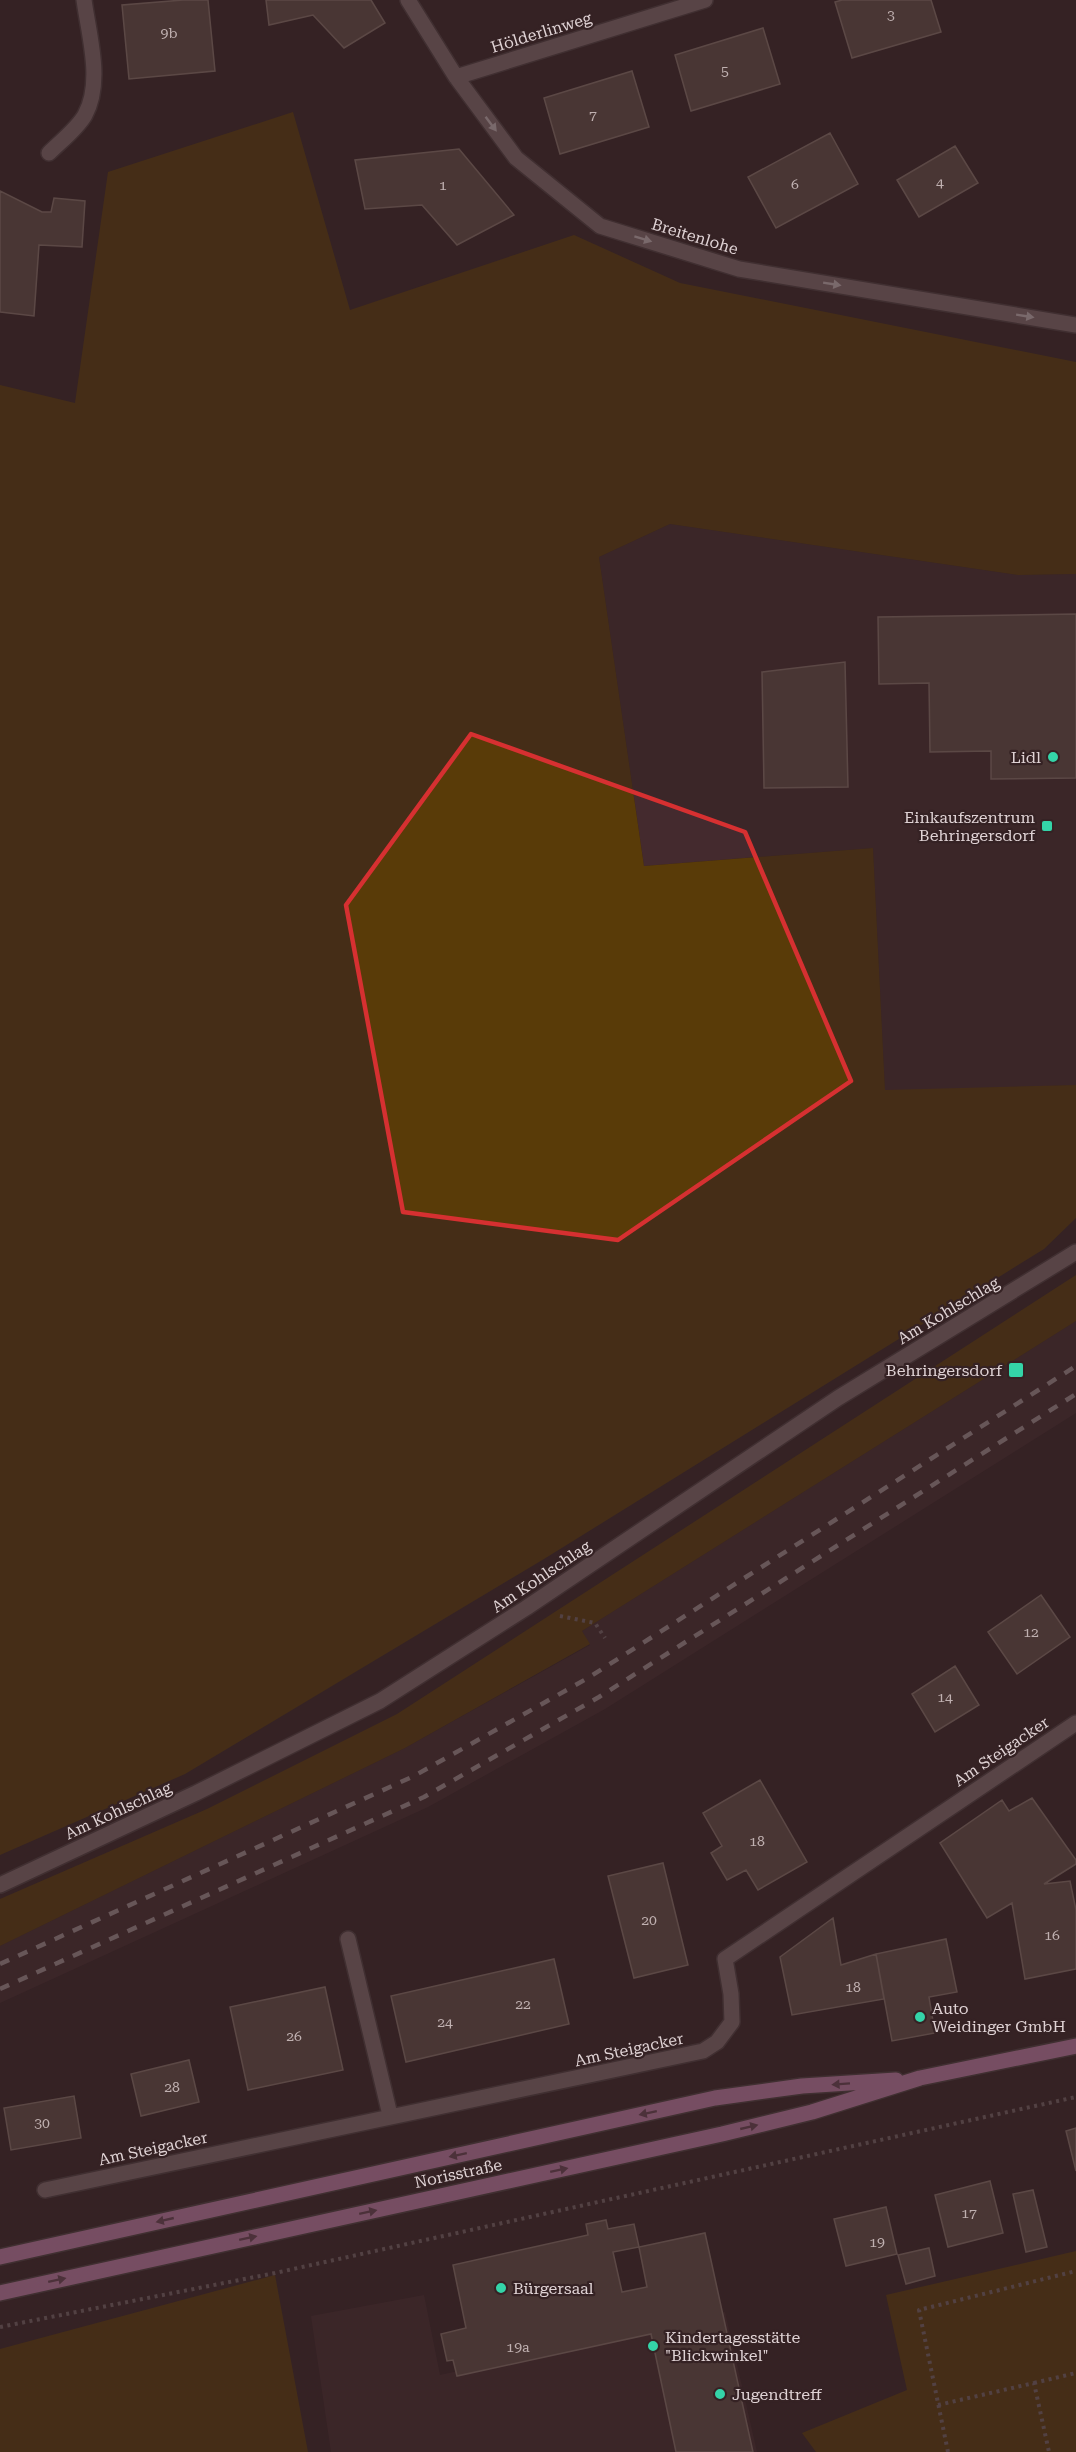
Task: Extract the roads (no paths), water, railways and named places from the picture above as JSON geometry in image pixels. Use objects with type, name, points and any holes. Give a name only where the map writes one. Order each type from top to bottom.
[{"type":"main road","name":"Norisstraße","points":[[0,2293],[722,2134],[812,2112],[920,2078],[1076,2046]]},
{"type":"main road","name":"Norisstraße","points":[[0,2257],[715,2098],[802,2086],[920,2078]]},
{"type":"street","points":[[50,153],[84,118],[93,98],[93,71],[84,0]]},
{"type":"street","name":"Breitenlohe","points":[[408,0],[456,78],[516,158],[600,226],[739,269],[1076,325]]},
{"type":"street","name":"Hölderlinweg","points":[[456,78],[705,0]]},
{"type":"street","name":"Am Kohlschlag","points":[[0,1885],[196,1793],[380,1701],[526,1608],[838,1398],[1076,1252]]},
{"type":"street","name":"Am Steigacker","points":[[45,2190],[390,2115],[703,2051],[717,2042],[732,2022],[731,1994],[725,1959],[1076,1723]]},
{"type":"street","points":[[348,1939],[390,2115]]},
{"type":"railway","points":[[0,1964],[414,1776],[588,1678],[1076,1366]]},
{"type":"railway","points":[[0,1989],[424,1797],[599,1697],[1076,1394]]},
{"type":"place","name":"Lidl","points":[[1053,757]]},
{"type":"place","name":"Einkaufszentrum Behringersdorf","points":[[1047,826]]},
{"type":"place","name":"Behringersdorf","points":[[1016,1370]]},
{"type":"place","name":"Auto Weidinger GmbH","points":[[920,2017]]},
{"type":"place","name":"Bürgersaal","points":[[501,2288]]},
{"type":"place","name":"Kindertagesstätte \"Blickwinkel\"","points":[[653,2346]]},
{"type":"place","name":"Jugendtreff","points":[[720,2394]]}]
